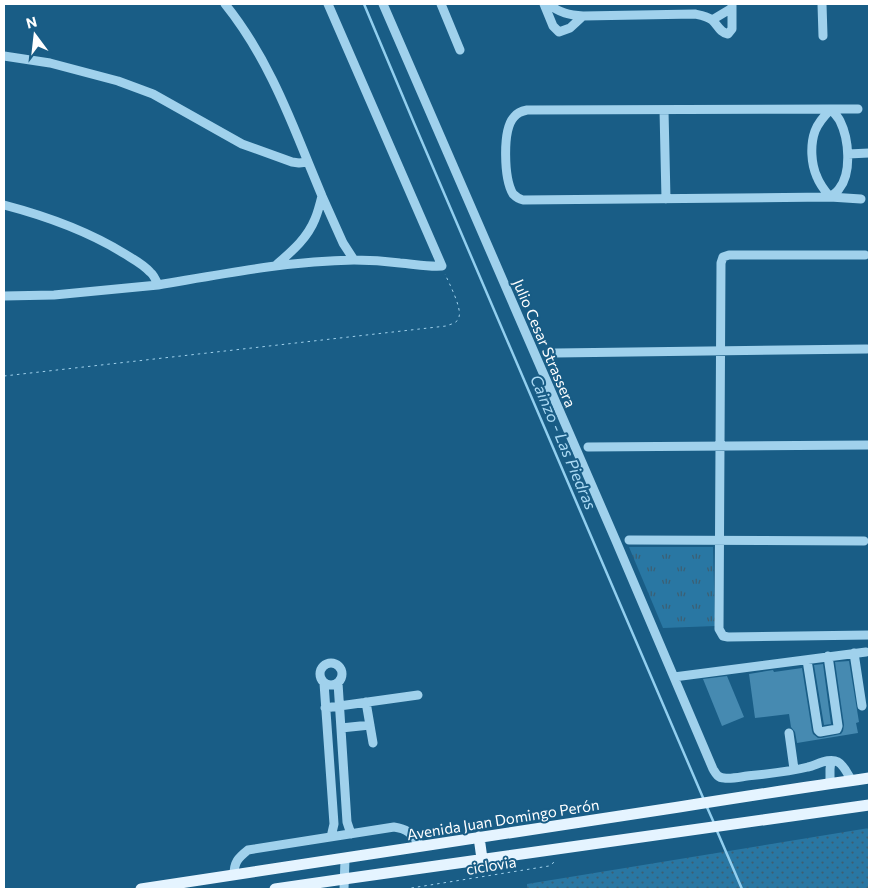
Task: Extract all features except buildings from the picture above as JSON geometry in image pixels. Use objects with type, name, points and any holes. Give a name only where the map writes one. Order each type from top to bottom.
[{"type":"main road","name":"Avenida Juan Domingo Perón","points":[[141,889],[869,778]]},
{"type":"main road","points":[[275,889],[344,884],[573,846],[869,805]]},
{"type":"main road","points":[[479,837],[482,860]]},
{"type":"street","points":[[225,4],[266,64],[292,120],[343,243],[354,260]]},
{"type":"street","points":[[4,296],[72,294],[158,285],[275,266],[354,260],[383,261],[430,267],[442,266],[328,4]]},
{"type":"street","name":"Julio Cesar Strassera","points":[[383,4],[712,769],[722,778],[794,770]]},
{"type":"street","points":[[441,4],[460,50]]},
{"type":"street","points":[[544,4],[553,26],[559,32],[570,28],[583,16]]},
{"type":"street","points":[[548,4],[566,14],[583,16],[695,14],[712,20],[723,33],[728,34],[732,29],[732,6]]},
{"type":"street","points":[[822,4],[824,36]]},
{"type":"street","points":[[712,20],[732,6]]},
{"type":"street","points":[[4,56],[50,63],[118,81],[153,94],[242,144],[292,162],[308,162]]},
{"type":"street","points":[[830,197],[840,189],[846,174],[848,154],[841,123],[831,109]]},
{"type":"street","points":[[830,197],[816,175],[812,156],[812,143],[815,130],[831,109]]},
{"type":"street","points":[[858,109],[527,110],[514,116],[510,123],[506,163],[513,193],[517,198],[523,200],[861,198]]},
{"type":"street","points":[[664,110],[666,199]]},
{"type":"street","points":[[848,154],[869,153]]},
{"type":"street","points":[[275,266],[302,241],[316,218],[322,196]]},
{"type":"street","points":[[4,205],[66,225],[117,249],[149,270],[158,285]]},
{"type":"street","points":[[865,255],[729,255],[723,257],[721,262],[719,629],[723,636],[728,637],[869,635]]},
{"type":"street","points":[[556,353],[867,348]]},
{"type":"street","points":[[588,448],[868,445]]},
{"type":"street","points":[[630,540],[864,541]]},
{"type":"street","points":[[674,678],[866,652]]},
{"type":"street","points":[[854,653],[862,706]]},
{"type":"street","points":[[807,660],[818,730],[820,732],[837,729],[828,656]]},
{"type":"street","points":[[331,837],[334,824],[324,683],[320,677],[320,670],[325,665],[332,663],[341,669],[342,676],[338,683],[339,706],[347,822],[351,834]]},
{"type":"street","points":[[324,683],[331,685],[338,683]]},
{"type":"street","points":[[325,708],[418,695]]},
{"type":"street","points":[[366,702],[373,742]]},
{"type":"street","points":[[341,728],[370,725]]},
{"type":"street","points":[[789,733],[794,770],[832,761],[842,766],[852,781]]},
{"type":"street","points":[[328,744],[342,742]]},
{"type":"street","points":[[830,784],[832,761]]},
{"type":"street","points":[[234,875],[234,868],[238,858],[248,850],[394,827],[403,828],[421,846]]},
{"type":"street","points":[[344,859],[344,884]]},
{"type":"path","points":[[4,376],[446,326],[456,322],[460,316],[459,307],[442,266]]},
{"type":"path","name":"ciclovia","points":[[405,889],[549,866],[573,846]]},
{"type":"green space","points":[[629,547],[713,547],[715,626],[663,628]]},
{"type":"green space","points":[[869,828],[869,889],[527,889],[527,884]]},
{"type":"waterway","name":"Cainzo - Las Piedras","points":[[364,4],[704,800]]},
{"type":"waterway","name":"Cainzo - Las Piedras","points":[[706,805],[714,823]]},
{"type":"waterway","name":"Cainzo - Las Piedras","points":[[717,831],[742,889]]}]
